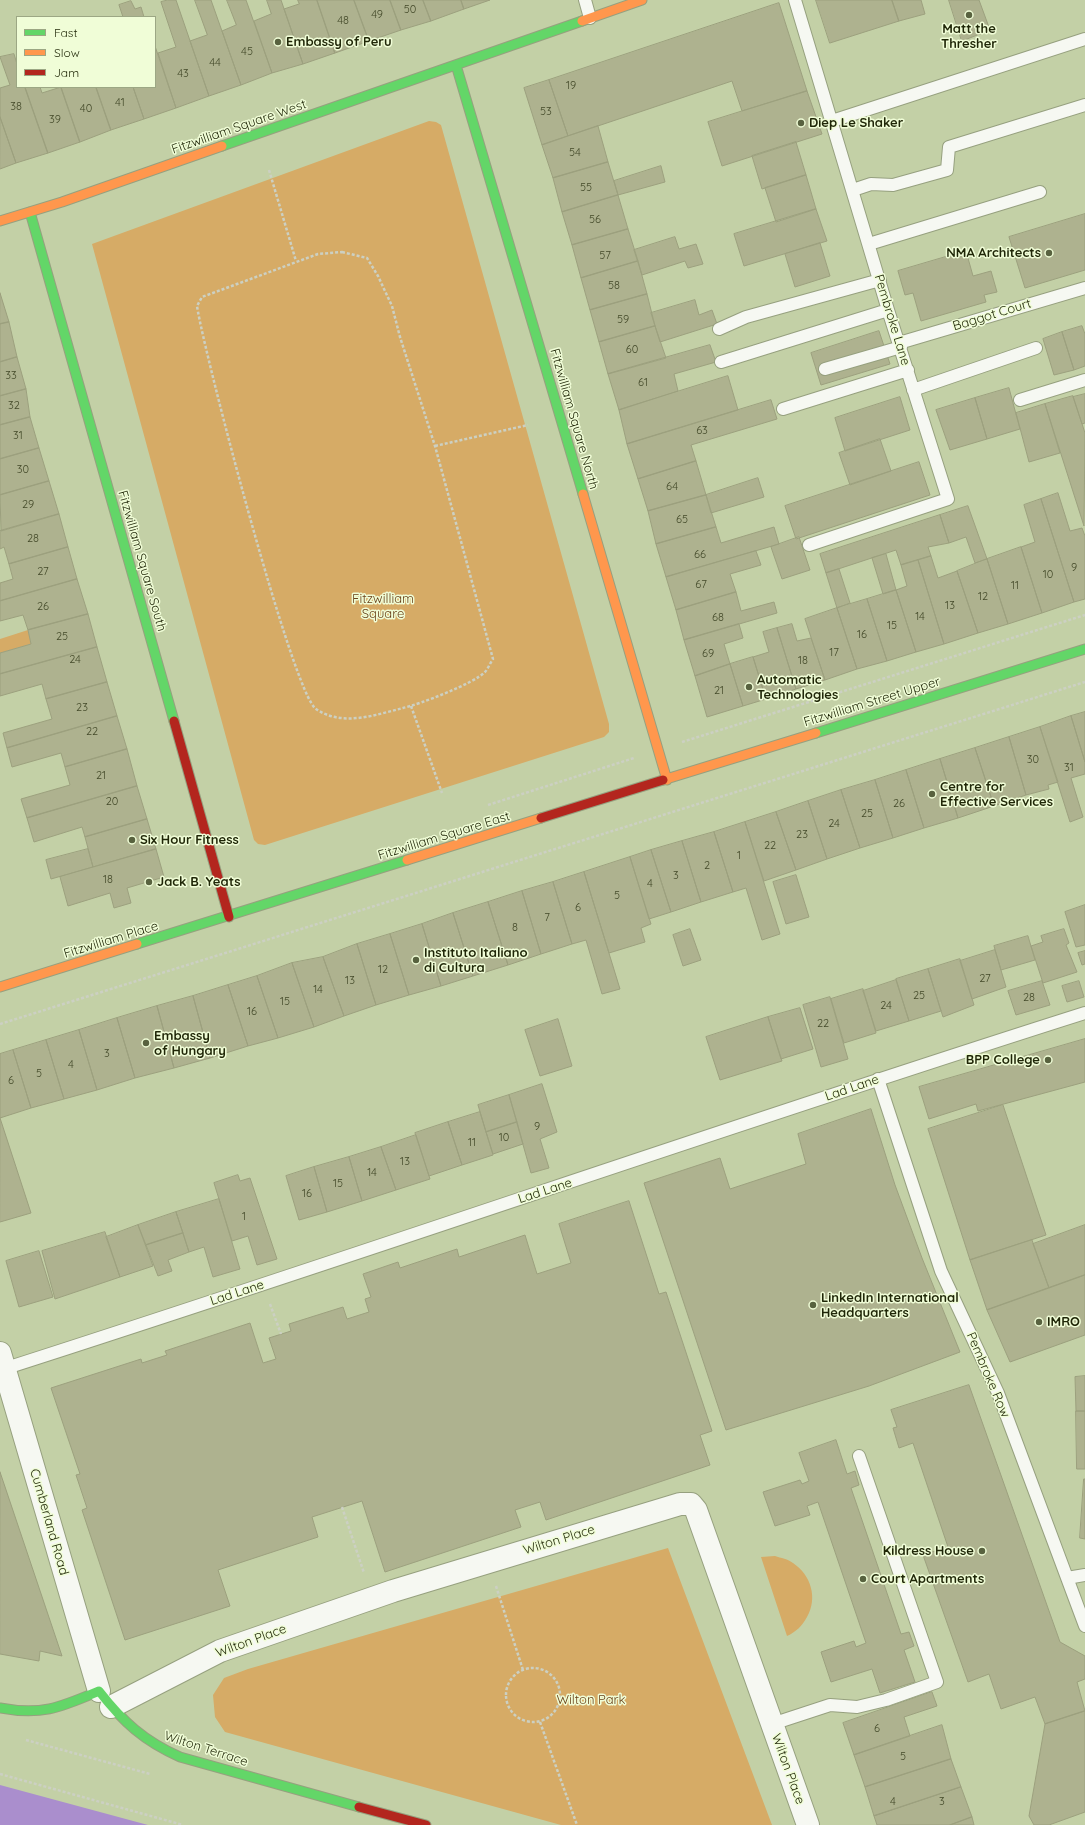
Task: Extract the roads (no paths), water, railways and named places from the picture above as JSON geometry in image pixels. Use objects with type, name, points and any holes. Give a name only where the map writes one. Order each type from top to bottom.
[{"type":"street","name":"Fitzwilliam Square West","points":[[0,221],[30,212],[642,0]]},
{"type":"street","name":"Fitzwilliam Square North","points":[[456,65],[667,780]]},
{"type":"street","name":"Fitzwilliam Square South","points":[[30,212],[229,917]]},
{"type":"street","name":"Fitzwilliam Street Upper","points":[[667,780],[1085,650]]},
{"type":"street","name":"Fitzwilliam Square East","points":[[229,917],[667,780]]},
{"type":"street","name":"Fitzwilliam Place","points":[[0,987],[229,917]]},
{"type":"street","name":"Cumberland Road","points":[[2,1364],[105,1699]]},
{"type":"street","name":"Wilton Place","points":[[105,1699],[141,1693],[175,1673],[220,1651],[373,1598],[680,1504],[691,1504],[696,1510],[808,1825]]},
{"type":"street","points":[[0,1708],[37,1714],[105,1699]]},
{"type":"street","name":"Wilton Terrace","points":[[105,1699],[140,1737],[158,1748],[180,1757],[426,1825]]},
{"type":"lane","points":[[584,0],[590,18]]},
{"type":"lane","name":"Pembroke Lane","points":[[795,0],[888,310],[948,498],[809,545]]},
{"type":"lane","points":[[832,122],[1085,38]]},
{"type":"lane","points":[[853,190],[871,184],[893,185],[947,170],[950,147],[1085,105]]},
{"type":"lane","points":[[869,244],[1040,192]]},
{"type":"lane","points":[[719,329],[746,317],[880,280]]},
{"type":"lane","name":"Baggot Court","points":[[825,370],[900,345],[1085,288]]},
{"type":"lane","points":[[721,362],[888,310]]},
{"type":"lane","points":[[913,390],[1036,348]]},
{"type":"lane","points":[[783,409],[908,370]]},
{"type":"lane","points":[[1020,400],[1085,380]]},
{"type":"lane","name":"Lad Lane","points":[[2,1364],[264,1284],[878,1079],[1085,1013]]},
{"type":"lane","name":"Pembroke Row","points":[[878,1079],[942,1271],[998,1393],[1085,1626]]},
{"type":"lane","points":[[772,1724],[830,1705],[857,1707],[886,1700],[937,1682],[859,1456]]},
{"type":"lane","points":[[1067,1578],[1085,1575]]},
{"type":"place","name":"Matt the Thresher","points":[[969,15]]},
{"type":"place","name":"Embassy of Peru","points":[[278,42]]},
{"type":"place","name":"Diep Le Shaker","points":[[801,123]]},
{"type":"place","name":"NMA Architects","points":[[1049,253]]},
{"type":"place","name":"Automatic Technologies","points":[[749,687]]},
{"type":"place","name":"Centre for Effective Services","points":[[932,794]]},
{"type":"place","name":"Six Hour Fitness","points":[[132,840]]},
{"type":"place","name":"Jack B. Yeats","points":[[149,882]]},
{"type":"place","name":"Instituto Italiano di Cultura","points":[[416,960]]},
{"type":"place","name":"Embassy of Hungary","points":[[146,1043]]},
{"type":"place","name":"BPP College","points":[[1048,1060]]},
{"type":"place","name":"LinkedIn International Headquarters","points":[[813,1305]]},
{"type":"place","name":"IMRO","points":[[1039,1322]]},
{"type":"place","name":"Kildress House","points":[[982,1551]]},
{"type":"place","name":"Court Apartments","points":[[863,1579]]},
{"type":"park label","name":"Fitzwilliam Square","points":[[383,606]]},
{"type":"park label","name":"Wilton Park","points":[[591,1700]]}]
